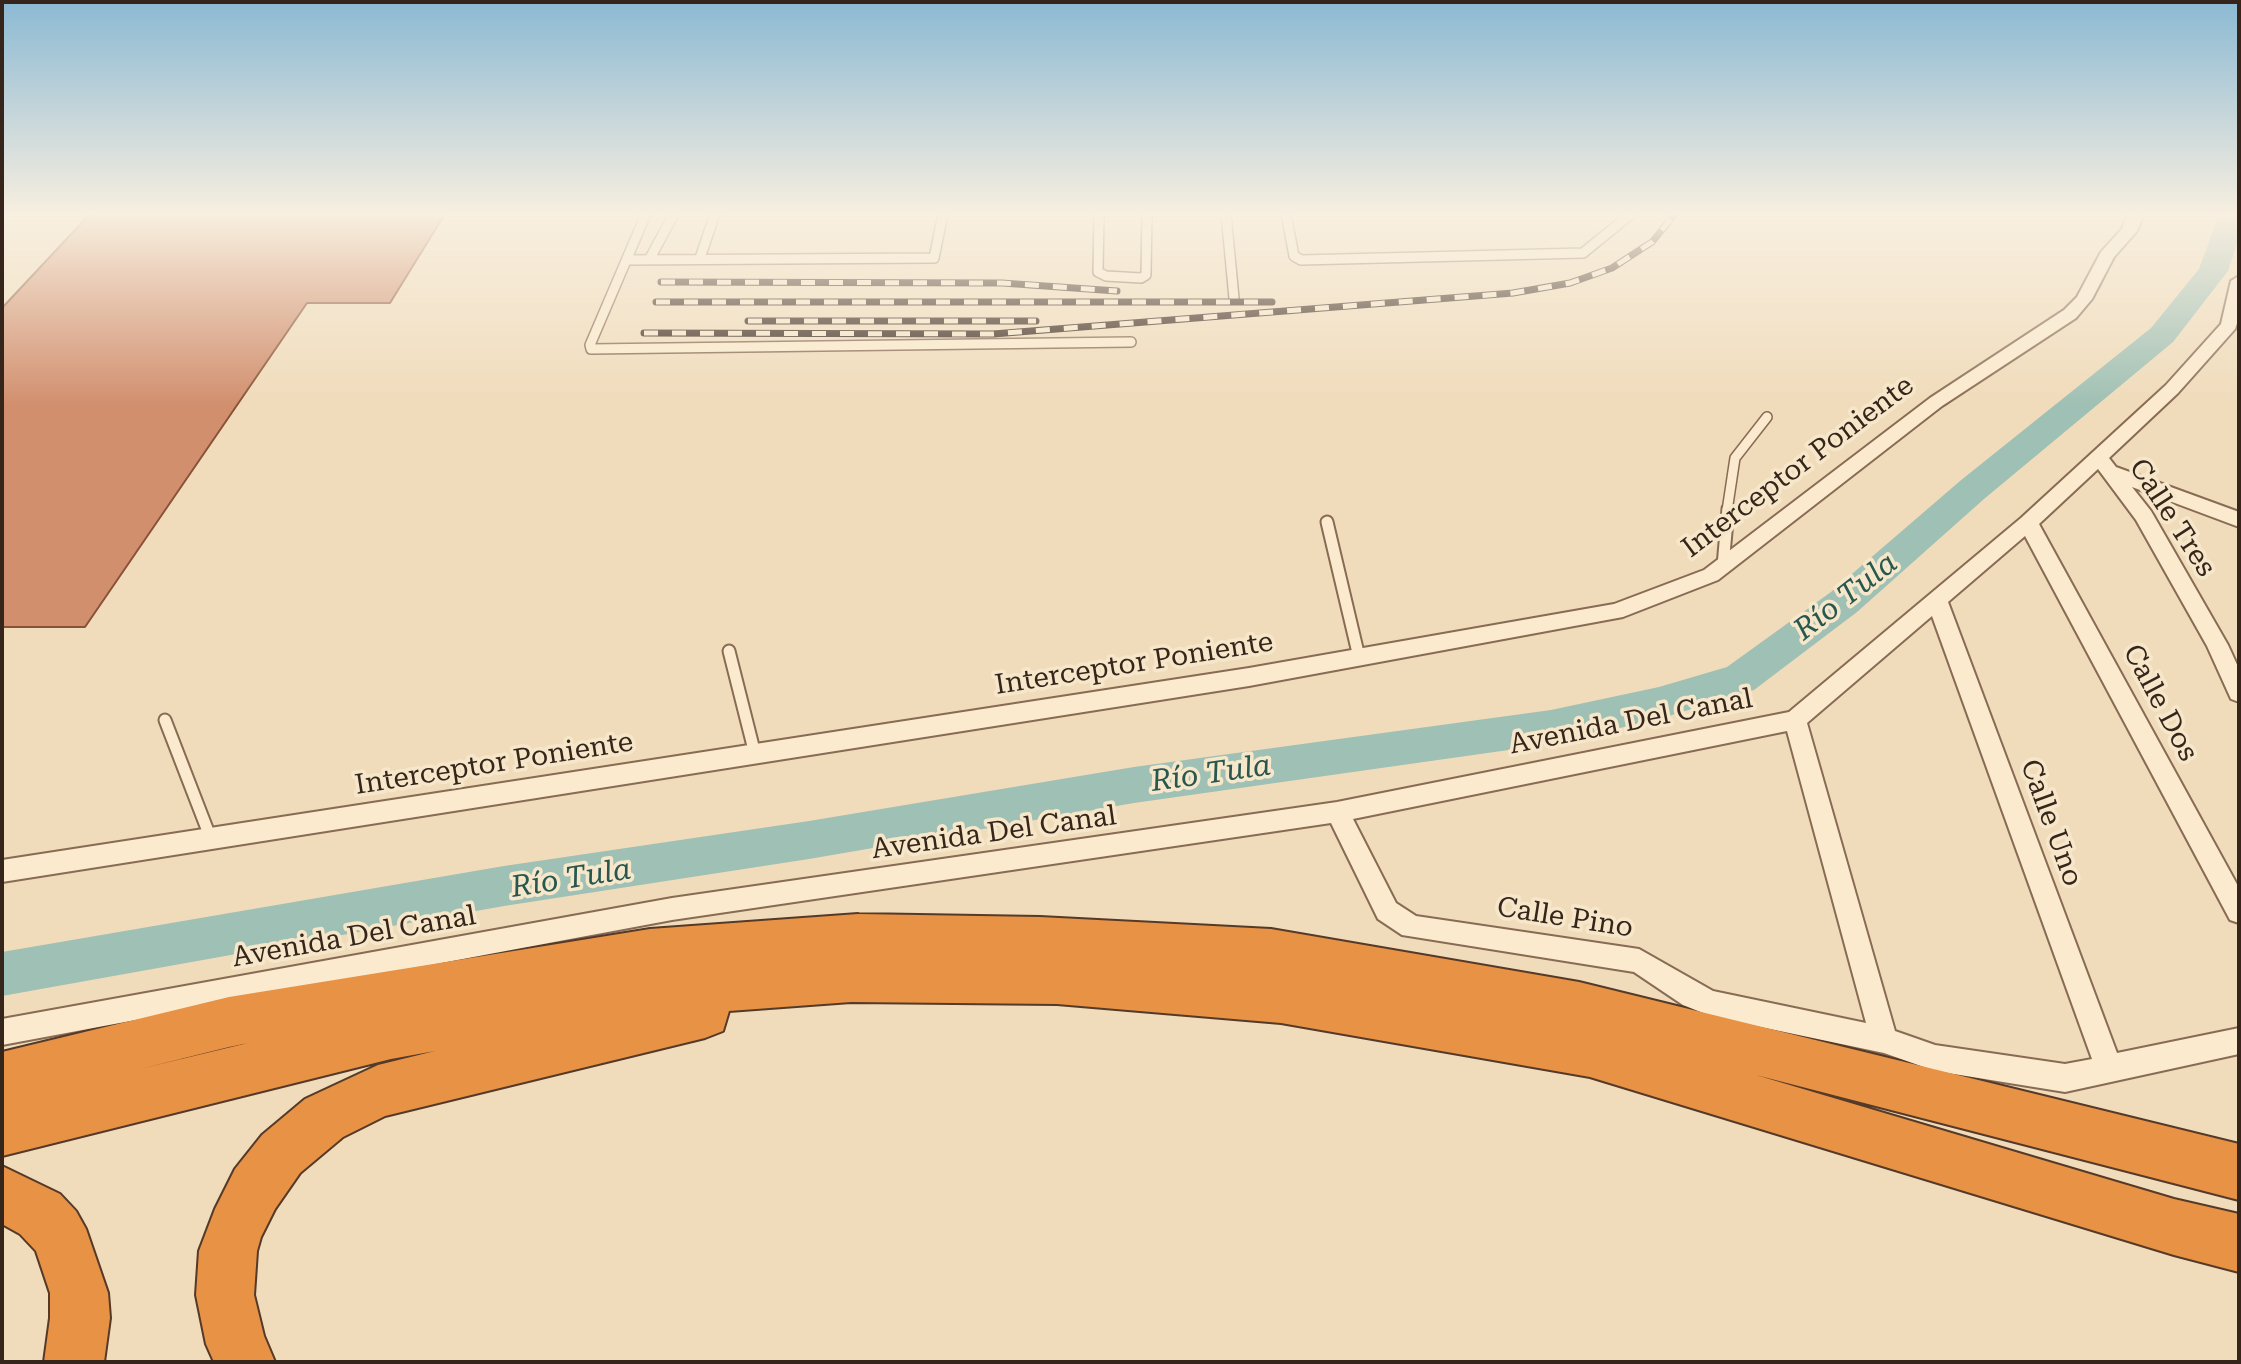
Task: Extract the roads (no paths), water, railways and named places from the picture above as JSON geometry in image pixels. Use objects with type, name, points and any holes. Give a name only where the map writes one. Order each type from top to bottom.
[{"type":"highway","points":[[2,1078],[229,1022],[650,952],[858,936],[1040,939],[1271,952],[1579,1006],[2239,1172]]},
{"type":"highway","points":[[2,1129],[391,1034],[515,1013],[698,990],[851,979],[1057,981],[1281,999],[1590,1052],[2174,1227],[2239,1243]]},
{"type":"highway","points":[[245,1362],[236,1344],[225,1295],[228,1251],[235,1229],[255,1189],[281,1154],[324,1118],[360,1098],[378,1091],[680,1018],[770,1005],[846,999],[1007,999],[1057,981]]},
{"type":"highway","points":[[2,1194],[40,1214],[56,1231],[66,1249],[79,1293],[80,1318],[74,1362]]},
{"type":"street","name":"Interceptor Poniente","points":[[2,871],[1359,657],[1616,611],[1711,575],[1936,402],[2070,314],[2084,299],[2095,278]]},
{"type":"street","name":"Avenida Del Canal","points":[[2,1032],[672,909],[1337,812],[1795,720],[1936,598],[2104,465],[2221,337],[2229,325],[2239,281]]},
{"type":"street","points":[[2104,465],[2239,520]]},
{"type":"street","name":"Calle Tres","points":[[2104,465],[2144,516],[2217,645],[2239,693]]},
{"type":"street","name":"Calle Dos","points":[[2028,523],[2232,887],[2239,912]]},
{"type":"street","name":"Calle Uno","points":[[1936,598],[2109,1069]]},
{"type":"street","points":[[1795,720],[1884,1040]]},
{"type":"street","name":"Calle Pino","points":[[1337,812],[1387,911],[1411,927],[1639,961],[1692,996],[1713,1004],[1884,1040],[1935,1058],[2065,1078],[2239,1041]]},
{"type":"lane","points":[[620,278],[591,349],[1131,342]]},
{"type":"lane","points":[[1232,278],[1234,298]]},
{"type":"lane","points":[[1723,566],[1730,478],[1735,458],[1767,417]]},
{"type":"lane","points":[[1327,522],[1359,657]]},
{"type":"lane","points":[[729,651],[755,754]]},
{"type":"lane","points":[[165,720],[211,839]]},
{"type":"waterway","name":"Río Tula","points":[[2,974],[504,886],[809,840],[1134,785],[1551,727],[1659,703],[1740,679],[1844,602],[1972,490],[2162,335],[2208,278]]},
{"type":"railway","points":[[644,333],[993,334],[1513,293],[1585,278]]},
{"type":"railway","points":[[661,282],[1002,283],[1117,291]]},
{"type":"railway","points":[[656,302],[1272,302]]},
{"type":"railway","points":[[748,321],[1036,321]]}]
